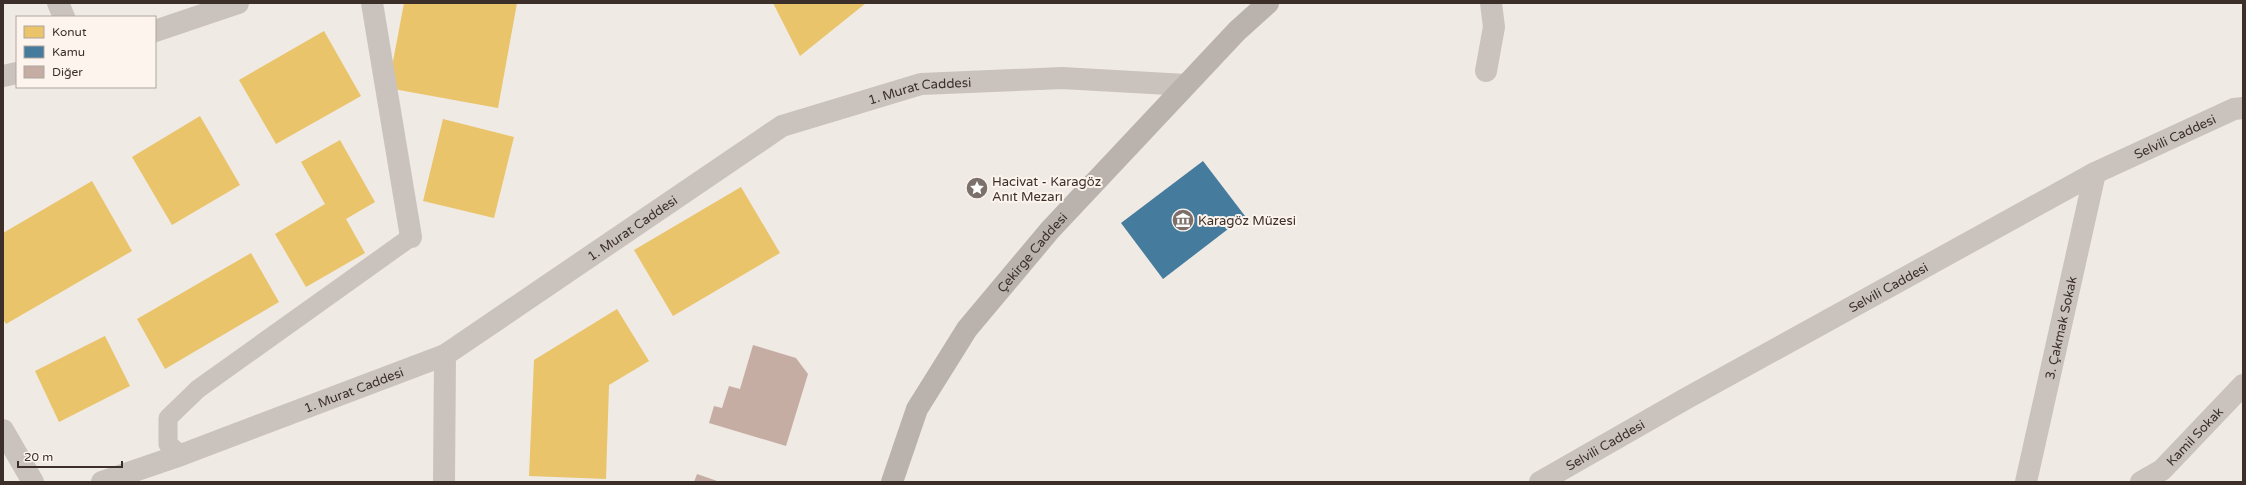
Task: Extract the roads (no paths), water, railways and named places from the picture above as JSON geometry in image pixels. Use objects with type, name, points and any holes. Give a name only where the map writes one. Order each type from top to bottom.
[{"type":"main road","name":"Çekirge Caddesi","points":[[892,482],[917,409],[967,329],[1050,230],[1237,31],[1268,3]]},
{"type":"street","points":[[58,3],[64,16]]},
{"type":"street","points":[[156,31],[238,3]]},
{"type":"street","points":[[372,3],[411,237]]},
{"type":"street","points":[[1486,71],[1494,27],[1491,3]]},
{"type":"street","points":[[3,76],[16,73]]},
{"type":"street","name":"1. Murat Caddesi","points":[[102,482],[445,356],[782,126],[921,84],[1062,78],[1186,86]]},
{"type":"street","name":"Selvili Caddesi","points":[[1540,482],[1687,398],[2095,173],[2234,109],[2243,108]]},
{"type":"street","name":"3. Çakmak Sokak","points":[[2026,482],[2095,173]]},
{"type":"street","points":[[444,482],[445,356]]},
{"type":"street","name":"Kamil Sokak","points":[[2141,482],[2162,470],[2243,385]]},
{"type":"street","points":[[3,430],[33,482]]},
{"type":"lane","points":[[181,454],[168,444],[168,418],[198,389],[411,237]]},
{"type":"place","name":"Hacivat - Karagöz Anıt Mezarı","points":[[977,188]]},
{"type":"place","name":"Karagöz Müzesi","points":[[1183,220]]}]
